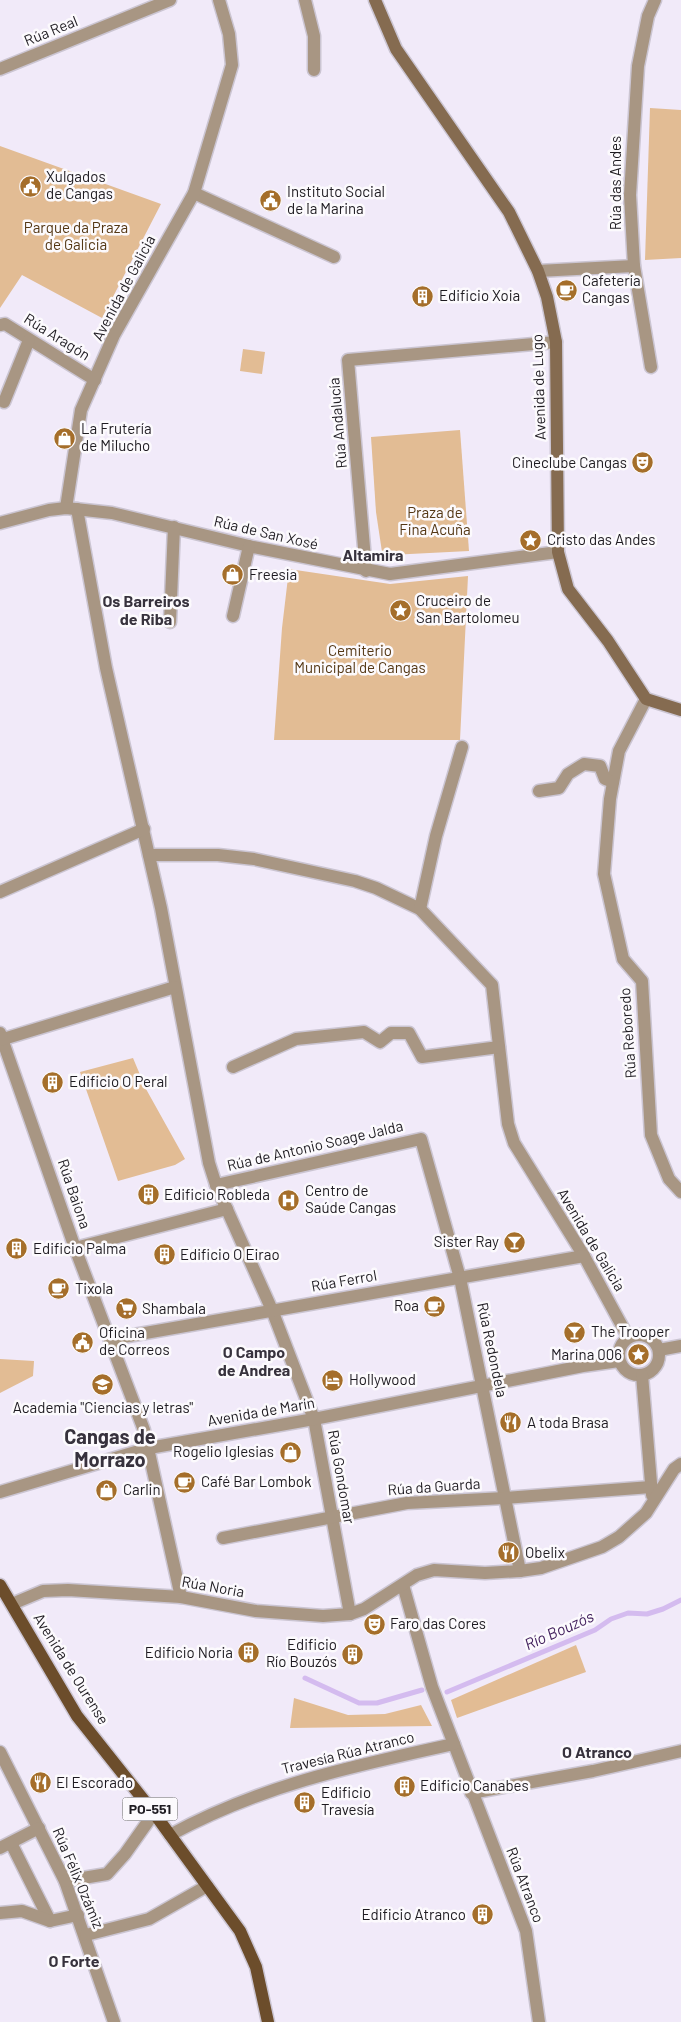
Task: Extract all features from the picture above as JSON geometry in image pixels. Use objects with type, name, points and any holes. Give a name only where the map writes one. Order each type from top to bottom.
[{"type":"main road","name":"Avenida de Ourense","points":[[0,1585],[78,1716],[154,1813],[240,1931],[256,1967],[268,2022]]},
{"type":"street","name":"Rúa Real","points":[[0,69],[170,0]]},
{"type":"street","name":"Avenida de Galicia","points":[[150,855],[106,668],[94,601],[72,508],[81,410],[96,380],[114,335],[194,193],[232,65],[229,34],[219,0]]},
{"type":"street","points":[[306,0],[314,36],[314,70]]},
{"type":"street","name":"Avenida de Lugo","points":[[375,0],[396,49],[496,191],[509,212],[538,271],[547,297],[556,342],[558,552],[568,589],[608,641],[646,699]]},
{"type":"street","name":"Rúa das Andes","points":[[651,367],[634,266],[630,195],[638,66],[648,16],[655,0]]},
{"type":"street","points":[[194,193],[334,257]]},
{"type":"street","points":[[538,271],[634,266]]},
{"type":"street","name":"Rúa Aragón","points":[[0,325],[5,324],[96,380]]},
{"type":"street","points":[[4,402],[29,340]]},
{"type":"street","name":"Rúa Andalucía","points":[[366,571],[348,360],[556,342]]},
{"type":"street","name":"Rúa de San Xosé","points":[[0,524],[49,510],[72,508],[112,513],[249,546],[366,571],[390,574],[558,552]]},
{"type":"street","points":[[170,622],[174,527]]},
{"type":"street","points":[[233,616],[249,546]]},
{"type":"street","points":[[646,699],[681,710]]},
{"type":"street","name":"Rúa Reboredo","points":[[646,699],[619,752],[613,782],[604,874],[623,959],[642,981],[651,1135],[669,1179],[681,1192]]},
{"type":"street","points":[[150,855],[218,855],[254,859],[355,881],[376,888],[420,909],[436,836],[462,746]]},
{"type":"street","points":[[539,791],[559,788],[568,774],[584,764],[600,766],[604,779],[613,782]]},
{"type":"street","points":[[0,892],[144,829]]},
{"type":"street","name":"Rúa Gondomar","points":[[150,855],[200,1122],[216,1185],[272,1310],[314,1419],[350,1614]]},
{"type":"street","name":"Avenida de Galicia","points":[[420,909],[492,985],[508,1124],[523,1161],[584,1256],[628,1337]]},
{"type":"street","points":[[1,1038],[117,1006],[175,987]]},
{"type":"street","points":[[233,1067],[296,1039],[364,1032],[380,1042],[391,1033],[409,1033],[422,1057],[499,1047]]},
{"type":"street","name":"Rúa Baiona","points":[[1,1038],[75,1248],[111,1339],[149,1448],[181,1596]]},
{"type":"street","name":"Rúa de Antonio Soage Jalda","points":[[216,1185],[421,1139]]},
{"type":"street","name":"Rúa Redondela","points":[[421,1139],[460,1278],[484,1386],[520,1571]]},
{"type":"street","points":[[75,1248],[226,1210]]},
{"type":"street","name":"Rúa Ferrol","points":[[111,1339],[584,1256]]},
{"type":"street","points":[[643,1334],[652,1338],[659,1350],[656,1366],[642,1375],[631,1374],[625,1370],[619,1361],[618,1350],[628,1337],[643,1334]]},
{"type":"street","points":[[659,1350],[681,1346]]},
{"type":"street","name":"Avenida de Marín","points":[[0,1492],[149,1448],[314,1419],[619,1361]]},
{"type":"street","points":[[642,1375],[652,1500]]},
{"type":"street","points":[[652,1500],[674,1469],[681,1464]]},
{"type":"street","name":"Rúa da Guarda","points":[[223,1538],[407,1503],[651,1487]]},
{"type":"street","name":"Rúa Noria","points":[[12,1604],[43,1591],[68,1590],[181,1596],[256,1611],[323,1616],[350,1614],[364,1609],[417,1575],[434,1570],[485,1573],[542,1568],[602,1547],[635,1524],[646,1513],[652,1500]]},
{"type":"street","name":"Rúa Atranco","points":[[403,1585],[432,1687],[471,1793],[526,1931],[539,2022]]},
{"type":"street","name":"Travesía Rúa Atranco","points":[[170,1835],[212,1812],[302,1779],[454,1744]]},
{"type":"street","points":[[471,1793],[593,1771],[681,1751]]},
{"type":"street","name":"Rúa Félix Ozámiz","points":[[0,1752],[40,1828],[65,1881],[86,1936],[114,2022]]},
{"type":"street","points":[[65,1881],[107,1874],[125,1854],[154,1813]]},
{"type":"street","points":[[40,1828],[5,1845],[50,1921]]},
{"type":"street","points":[[86,1936],[149,1919],[207,1886]]},
{"type":"street","points":[[0,1913],[22,1911],[50,1921],[78,1916]]},
{"type":"green space","points":[[650,108],[681,110],[681,258],[645,260]]},
{"type":"green space","name":"Parque da Praza de Galicia","points":[[0,146],[161,204],[102,318],[22,275],[0,308]]},
{"type":"green space","points":[[243,349],[265,352],[262,374],[240,371]]},
{"type":"green space","name":"Praza de Fina Acuña","points":[[460,430],[469,551],[390,555],[382,552],[376,512],[371,437]]},
{"type":"green space","name":"Cemiterio Municipal de Cangas","points":[[289,569],[390,584],[468,576],[460,740],[274,740],[282,628]]},
{"type":"green space","points":[[133,1058],[146,1089],[185,1159],[175,1165],[118,1181],[80,1072]]},
{"type":"green space","points":[[0,1359],[34,1361],[33,1376],[0,1393]]},
{"type":"green space","points":[[576,1645],[586,1672],[457,1718],[451,1700]]},
{"type":"green space","points":[[294,1698],[348,1715],[385,1714],[421,1705],[432,1726],[290,1728]]},
{"type":"waterway","name":"Río Bouzós","points":[[447,1692],[595,1630],[611,1619],[628,1613],[647,1614],[681,1600]]},
{"type":"waterway","name":"Río Bouzós","points":[[305,1678],[359,1703],[377,1703],[422,1690]]},
{"type":"place","name":"Xulgados de Cangas","points":[[30,186]]},
{"type":"place","name":"Instituto Social de la Marina","points":[[271,201]]},
{"type":"place","name":"Cafetería Cangas","points":[[566,290]]},
{"type":"place","name":"Edificio Xoia","points":[[423,296]]},
{"type":"place","name":"La Frutería de Milucho","points":[[65,438]]},
{"type":"place","name":"Cineclube Cangas","points":[[643,463]]},
{"type":"place","name":"Cristo das Andes","points":[[531,540]]},
{"type":"place","name":"Freesia","points":[[233,575]]},
{"type":"place","name":"Cruceiro de San Bartolomeu","points":[[400,610]]},
{"type":"place","name":"Edificio O Peral","points":[[53,1082]]},
{"type":"place","name":"Edificio Robleda","points":[[148,1195]]},
{"type":"place","name":"Centro de Saúde Cangas","points":[[289,1200]]},
{"type":"place","name":"Sister Ray","points":[[515,1242]]},
{"type":"place","name":"Edificio Palma","points":[[17,1249]]},
{"type":"place","name":"Edificio O Eirao","points":[[164,1255]]},
{"type":"place","name":"Tixola","points":[[59,1289]]},
{"type":"place","name":"Roa","points":[[435,1306]]},
{"type":"place","name":"Shambala","points":[[126,1309]]},
{"type":"place","name":"The Trooper","points":[[575,1332]]},
{"type":"place","name":"Oficina de Correos","points":[[83,1342]]},
{"type":"place","name":"Marina 006","points":[[638,1355]]},
{"type":"place","name":"Hollywood","points":[[333,1380]]},
{"type":"place","name":"Academia \"Ciencias y letras\"","points":[[103,1385]]},
{"type":"place","name":"A toda Brasa","points":[[511,1423]]},
{"type":"place","name":"Rogelio Iglesias","points":[[290,1452]]},
{"type":"place","name":"Café Bar Lombok","points":[[185,1482]]},
{"type":"place","name":"Carlin","points":[[107,1490]]},
{"type":"place","name":"Obelix","points":[[509,1553]]},
{"type":"place","name":"Faro das Cores","points":[[374,1624]]},
{"type":"place","name":"Edificio Noria","points":[[249,1653]]},
{"type":"place","name":"Edificio Río Bouzós","points":[[353,1654]]},
{"type":"place","name":"El Escorado","points":[[40,1783]]},
{"type":"place","name":"Edificio Canabes","points":[[404,1786]]},
{"type":"place","name":"Edificio Travesía","points":[[305,1802]]},
{"type":"place","name":"Edificio Atranco","points":[[482,1915]]},
{"type":"district","name":"Altamira","points":[[373,555]]},
{"type":"district","name":"Os Barreiros de Riba","points":[[146,610]]},
{"type":"district","name":"O Campo de Andrea","points":[[254,1361]]},
{"type":"district","name":"Cangas de Morrazo","points":[[110,1448]]},
{"type":"district","name":"O Atranco","points":[[597,1752]]},
{"type":"district","name":"O Forte","points":[[74,1961]]}]
